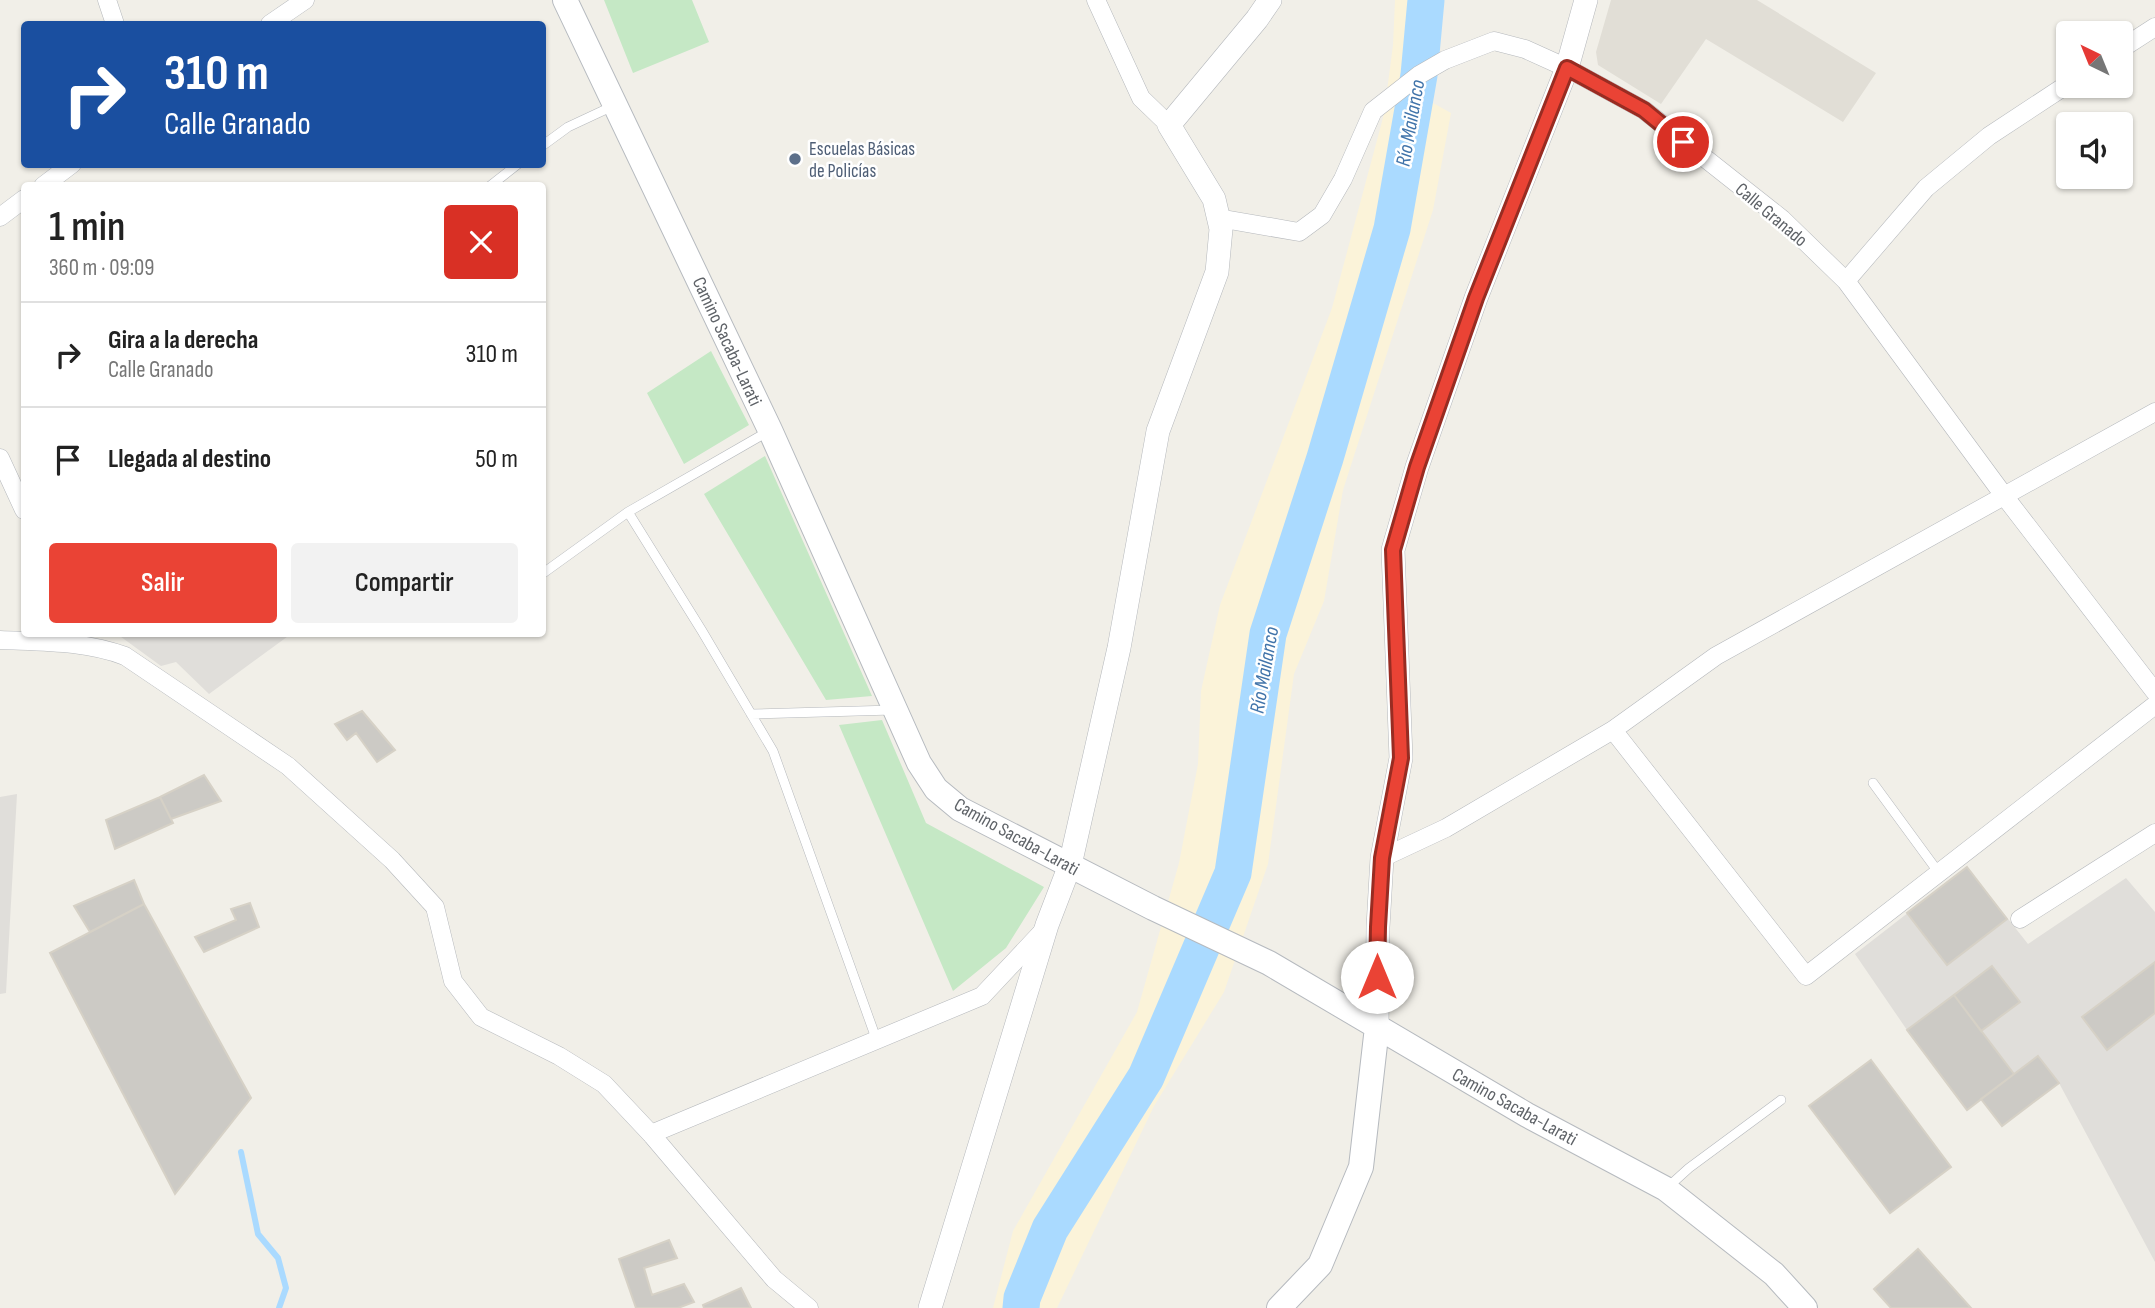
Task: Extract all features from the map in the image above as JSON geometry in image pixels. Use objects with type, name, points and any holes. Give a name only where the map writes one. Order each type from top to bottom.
[{"type":"main road","name":"Camino Sacaba-Larati","points":[[565,0],[770,430],[919,762],[936,789],[960,809],[1153,908],[1269,963],[1527,1115],[1667,1189],[1774,1274],[1805,1308]]},
{"type":"main road","points":[[1279,1308],[1320,1265],[1361,1167],[1377,1027]]},
{"type":"street","points":[[107,0],[115,21]]},
{"type":"street","points":[[274,21],[305,0]]},
{"type":"street","points":[[930,1308],[1047,925],[1070,865],[1119,648],[1158,431],[1217,272],[1221,229],[1214,199],[1168,125],[1141,98],[1096,0]]},
{"type":"street","points":[[1168,125],[1258,19],[1270,0]]},
{"type":"street","points":[[1377,1027],[1382,858],[1401,758],[1393,550],[1417,467],[1476,298],[1567,68],[1586,0]]},
{"type":"street","points":[[2133,41],[2155,27]]},
{"type":"street","name":"Calle Granado","points":[[1218,218],[1299,232],[1322,215],[1343,178],[1373,111],[1419,75],[1445,60],[1494,41],[1525,49],[1567,68],[1644,110],[1782,219],[1846,281],[2005,497],[2155,692]]},
{"type":"street","points":[[1846,281],[1926,188],[1989,136],[2056,92]]},
{"type":"street","points":[[48,182],[67,168]]},
{"type":"street","points":[[0,217],[21,201]]},
{"type":"street","points":[[1382,858],[1446,828],[1613,730],[1716,656],[2155,412]]},
{"type":"street","points":[[0,458],[21,504]]},
{"type":"street","points":[[0,640],[82,644],[103,641],[288,766],[392,860],[435,907],[453,981],[481,1017],[559,1056],[604,1084],[651,1134],[774,1279],[809,1308]]},
{"type":"street","points":[[1613,730],[1806,975],[2155,705]]},
{"type":"street","points":[[2020,919],[2155,833]]},
{"type":"street","points":[[651,1134],[982,996],[1021,957],[1047,925]]},
{"type":"lane","points":[[546,143],[568,127],[615,105]]},
{"type":"lane","points":[[494,182],[513,168]]},
{"type":"lane","points":[[546,571],[628,513],[770,430]]},
{"type":"lane","points":[[628,513],[773,751],[877,1041]]},
{"type":"lane","points":[[751,714],[895,709]]},
{"type":"lane","points":[[1873,783],[1939,873]]},
{"type":"lane","points":[[1667,1189],[1689,1168],[1781,1100]]},
{"type":"shaded area","points":[[1611,0],[1757,0],[1876,73],[1843,122],[1706,39],[1661,104],[1598,65],[1596,52]]},
{"type":"shaded area","points":[[121,637],[287,637],[209,694],[176,662],[161,666]]},
{"type":"shaded area","points":[[17,794],[6,993],[0,994],[0,797]]},
{"type":"shaded area","points":[[1967,867],[2028,944],[2126,878],[2155,912],[2155,1262],[2059,1083],[2038,1056],[1967,1110],[1855,954]]},
{"type":"green space","points":[[604,0],[692,0],[709,42],[633,73]]},
{"type":"green space","points":[[711,351],[749,425],[684,464],[647,393]]},
{"type":"green space","points":[[765,456],[872,696],[826,700],[704,494]]},
{"type":"green space","points":[[882,720],[926,823],[1044,887],[1006,948],[953,991],[839,725]]},
{"type":"sand","points":[[1395,0],[1438,0],[1433,103],[1451,113],[1433,210],[1343,490],[1324,601],[1294,674],[1268,864],[1224,992],[1154,1106],[1057,1308],[993,1308],[1013,1231],[1137,1012],[1179,863],[1198,764],[1201,691],[1220,605],[1332,308],[1384,114],[1393,45]]},
{"type":"building","points":[[362,711],[395,750],[377,762],[356,733],[347,740],[335,724]]},
{"type":"building","points":[[204,775],[221,801],[171,819],[160,797]]},
{"type":"building","points":[[160,797],[173,823],[115,849],[106,820]]},
{"type":"building","points":[[1967,867],[2007,919],[1947,965],[1907,913]]},
{"type":"building","points":[[134,880],[144,904],[90,932],[74,906]]},
{"type":"building","points":[[250,903],[259,927],[204,952],[195,937],[236,920],[231,909]]},
{"type":"building","points":[[144,904],[251,1098],[175,1194],[50,953]]},
{"type":"building","points":[[2155,962],[2155,1013],[2107,1050],[2082,1017]]},
{"type":"building","points":[[1992,966],[2020,1002],[1981,1031],[1954,995]]},
{"type":"building","points":[[1954,995],[2014,1074],[1967,1110],[1907,1030]]},
{"type":"building","points":[[2038,1056],[2059,1083],[2002,1126],[1981,1099]]},
{"type":"building","points":[[1871,1060],[1951,1167],[1890,1213],[1809,1106]]},
{"type":"building","points":[[669,1240],[677,1258],[644,1268],[652,1295],[684,1284],[694,1302],[678,1308],[636,1308],[619,1259]]},
{"type":"building","points":[[1918,1249],[1971,1308],[1891,1308],[1874,1289]]},
{"type":"building","points":[[741,1288],[751,1308],[704,1308],[703,1305]]},
{"type":"waterway","name":"Río Mailanco","points":[[1021,1308],[1022,1298],[1050,1229],[1146,1077],[1233,873],[1268,634],[1325,458],[1392,229],[1419,75],[1426,0]]},
{"type":"waterway","points":[[241,1152],[258,1234],[278,1258],[286,1288],[279,1308]]},
{"type":"place","name":"Escuelas Básicas de Policías","points":[[795,159]]},
{"type":"route","points":[[1377,977],[1382,858],[1401,758],[1393,550],[1417,467],[1476,298],[1567,68],[1644,110],[1683,142]]}]
